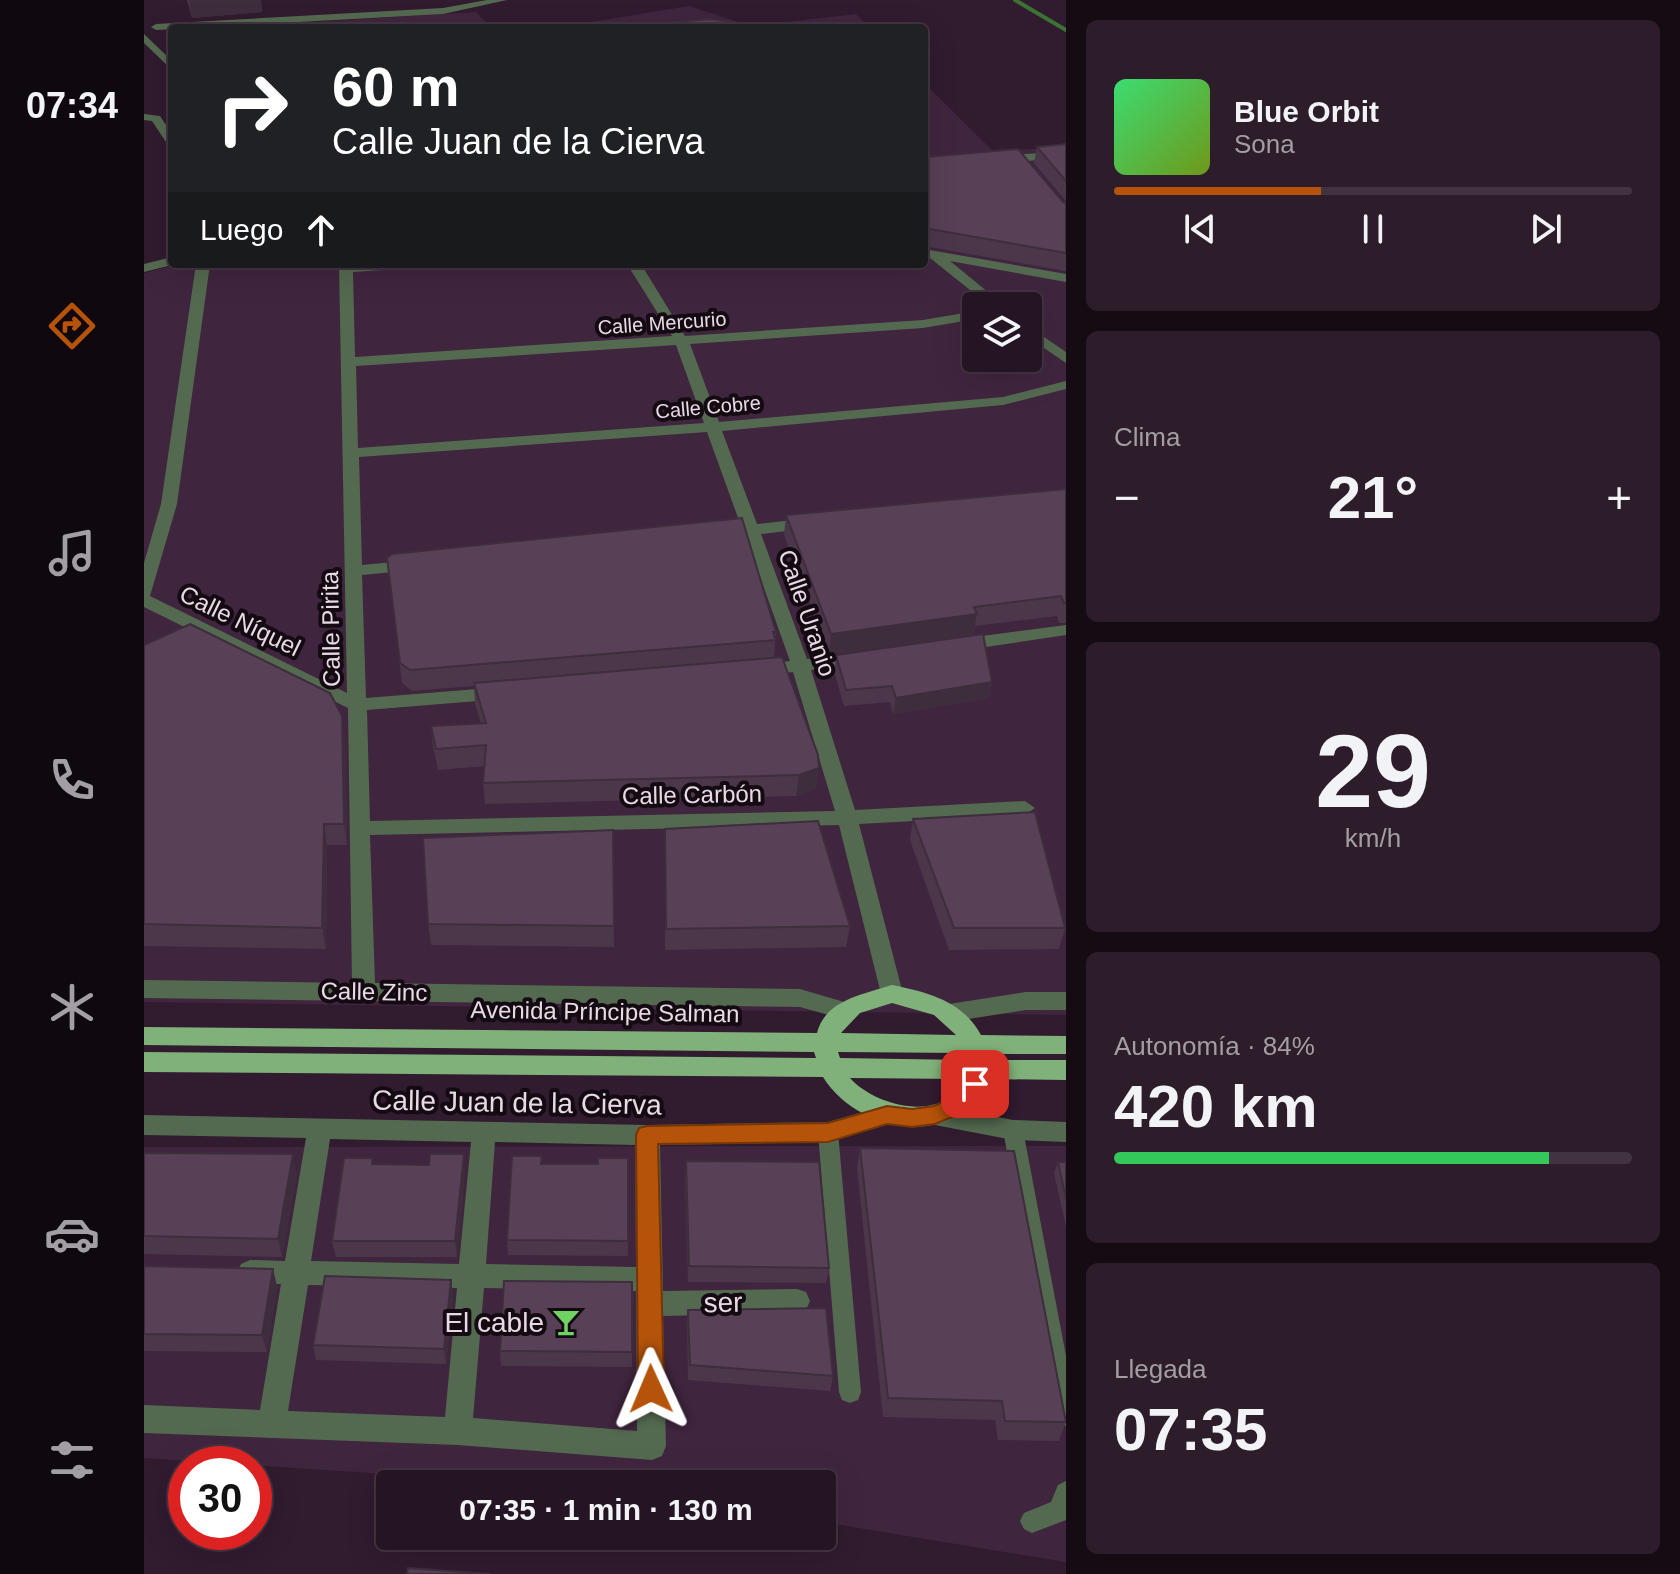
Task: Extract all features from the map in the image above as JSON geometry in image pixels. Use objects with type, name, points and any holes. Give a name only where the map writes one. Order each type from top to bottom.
[{"type":"main road","points":[[892,994],[922,999],[949,1013],[975,1042],[979,1069],[975,1084],[953,1108],[935,1115],[912,1118],[887,1115],[850,1097],[828,1068],[824,1042],[830,1024],[843,1010],[865,998],[892,994]]},
{"type":"main road","name":"Avenida Príncipe Salman","points":[[144,1036],[1066,1045]]},
{"type":"main road","points":[[144,1062],[1066,1070]]},
{"type":"street","points":[[327,24],[443,11],[502,0]]},
{"type":"street","points":[[168,30],[148,31],[168,61]]},
{"type":"street","points":[[150,117],[168,138]]},
{"type":"street","points":[[987,161],[1066,154]]},
{"type":"street","points":[[1019,158],[1028,169]]},
{"type":"street","points":[[929,254],[1066,278]]},
{"type":"street","points":[[929,254],[979,292]]},
{"type":"street","points":[[144,268],[168,262]]},
{"type":"street","points":[[144,593],[169,504],[179,443],[189,342],[202,268]]},
{"type":"street","name":"Calle Pirita","points":[[346,268],[364,992]]},
{"type":"street","name":"Calle Uranio","points":[[636,268],[682,342],[801,667],[847,818],[892,994]]},
{"type":"street","name":"Calle Mercurio","points":[[349,362],[682,342],[923,324],[962,317]]},
{"type":"street","points":[[1042,339],[1064,353]]},
{"type":"street","name":"Calle Cobre","points":[[351,453],[714,427],[1003,401],[1066,385]]},
{"type":"street","points":[[721,533],[831,522]]},
{"type":"street","points":[[354,571],[431,563]]},
{"type":"street","name":"Calle Níquel","points":[[144,600],[357,705]]},
{"type":"street","points":[[941,647],[1066,630]]},
{"type":"street","points":[[738,672],[879,656]]},
{"type":"street","points":[[357,705],[516,692]]},
{"type":"street","name":"Calle Carbón","points":[[360,828],[847,818],[1025,808]]},
{"type":"street","name":"Calle Zinc","points":[[144,989],[800,998],[843,1010]]},
{"type":"street","points":[[949,1013],[1026,1001],[1066,1001]]},
{"type":"street","name":"Calle Juan de la Cierva","points":[[144,1125],[647,1135],[828,1132],[887,1115]]},
{"type":"street","points":[[935,1115],[1013,1130],[1066,1132]]},
{"type":"street","points":[[272,1424],[320,1127]]},
{"type":"street","points":[[458,1431],[484,1132]]},
{"type":"street","points":[[144,1419],[458,1431],[652,1446],[647,1135]]},
{"type":"street","name":"ser","points":[[221,1271],[471,1277],[797,1301]]},
{"type":"lane","points":[[1013,1130],[1066,1415]]},
{"type":"lane","points":[[828,1132],[850,1392]]},
{"type":"lane","points":[[1032,1521],[1060,1511],[1066,1493]]},
{"type":"shaded area","points":[[689,6],[744,24],[584,24]]},
{"type":"shaded area","points":[[476,12],[487,24],[282,24]]},
{"type":"shaded area","points":[[856,14],[866,24],[768,24]]},
{"type":"shaded area","points":[[928,87],[993,151],[1066,147],[1066,1015],[144,1002],[144,273],[168,267],[928,268]]},
{"type":"shaded area","points":[[1066,1146],[1066,1562],[836,1524],[836,1470],[376,1470],[376,1473],[272,1467],[272,1446],[168,1446],[168,1460],[144,1458],[144,1147]]},
{"type":"building","points":[[710,19],[736,24],[651,24]]},
{"type":"building","points":[[1066,144],[1066,181],[1037,147]]},
{"type":"building","points":[[1018,149],[1066,203],[1066,253],[928,229],[928,157]]},
{"type":"building","points":[[1066,489],[1066,603],[1061,596],[974,607],[977,614],[831,634],[786,515]]},
{"type":"building","points":[[742,518],[776,640],[410,670],[400,663],[387,558],[392,554]]},
{"type":"building","points":[[190,624],[330,693],[342,716],[344,824],[324,824],[322,928],[144,924],[144,645]]},
{"type":"building","points":[[983,634],[992,682],[896,698],[892,686],[846,690],[836,655]]},
{"type":"building","points":[[782,657],[818,755],[819,768],[799,775],[483,783],[486,745],[436,749],[431,726],[486,723],[474,683]]},
{"type":"building","points":[[1035,812],[1065,928],[954,928],[913,819]]},
{"type":"building","points":[[818,821],[850,926],[666,929],[665,829]]},
{"type":"building","points":[[613,830],[614,926],[428,924],[423,838]]},
{"type":"building","points":[[860,1148],[1014,1151],[1066,1422],[1005,1421],[1002,1401],[888,1398]]},
{"type":"building","points":[[144,1153],[293,1154],[278,1239],[144,1236]]},
{"type":"building","points":[[430,1154],[464,1154],[455,1241],[332,1241],[344,1158],[372,1158],[372,1164],[429,1165]]},
{"type":"building","points":[[512,1156],[542,1156],[541,1164],[598,1164],[598,1158],[628,1158],[628,1241],[507,1240]]},
{"type":"building","points":[[686,1161],[819,1162],[829,1268],[689,1266]]},
{"type":"building","points":[[1058,1162],[1066,1162],[1066,1199]]},
{"type":"building","points":[[144,1266],[273,1269],[262,1335],[144,1334]]},
{"type":"building","points":[[325,1276],[451,1280],[444,1349],[313,1345]]},
{"type":"building","points":[[504,1281],[632,1282],[632,1352],[500,1351]]},
{"type":"building","points":[[826,1308],[833,1376],[690,1365],[688,1310]]},
{"type":"building","points":[[408,1568],[491,1574],[407,1574]]},
{"type":"waterway","points":[[1015,0],[1066,30]]},
{"type":"place","name":"El cable","points":[[566,1322]]},
{"type":"route","points":[[651,1389],[647,1135],[828,1132],[887,1115],[912,1118],[935,1115],[953,1108],[975,1084]]}]
